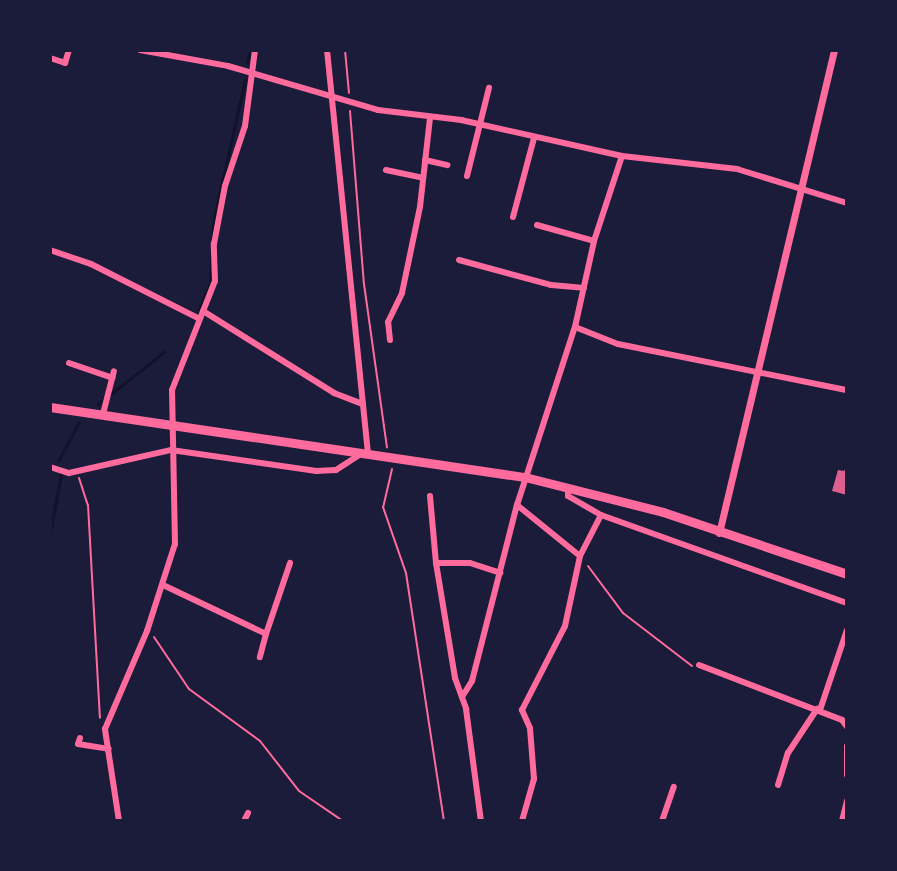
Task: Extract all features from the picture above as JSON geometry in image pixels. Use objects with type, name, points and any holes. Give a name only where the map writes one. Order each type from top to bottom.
[{"type":"highway","points":[[50,407],[105,409],[170,423],[525,477],[568,487],[847,574]]},
{"type":"street","points":[[50,58],[65,63],[69,50]]},
{"type":"street","points":[[140,50],[251,72],[350,104],[480,125],[622,156],[737,169],[847,203]]},
{"type":"street","points":[[119,821],[105,729],[163,585],[178,511],[171,450],[172,390],[215,281],[214,244],[225,186],[245,126],[255,50]]},
{"type":"street","points":[[50,467],[76,471],[171,450],[316,471],[336,470],[366,452],[327,50]]},
{"type":"street","points":[[719,533],[834,50]]},
{"type":"street","points":[[467,176],[489,88]]},
{"type":"street","points":[[390,340],[388,322],[402,293],[423,178],[430,118]]},
{"type":"street","points":[[513,217],[534,138]]},
{"type":"street","points":[[462,697],[472,681],[525,477],[575,327],[594,241],[622,156]]},
{"type":"street","points":[[425,160],[447,165]]},
{"type":"street","points":[[386,170],[423,178]]},
{"type":"street","points":[[537,225],[594,241]]},
{"type":"street","points":[[50,250],[91,264],[198,318]]},
{"type":"street","points":[[459,260],[551,285],[584,288]]},
{"type":"street","points":[[203,311],[334,393],[363,404]]},
{"type":"street","points":[[575,327],[618,344],[847,390]]},
{"type":"street","points":[[69,363],[113,374],[105,409]]},
{"type":"street","points":[[568,487],[568,496],[601,515],[847,603]]},
{"type":"street","points":[[430,496],[436,563],[462,697],[481,821]]},
{"type":"street","points":[[517,505],[580,556]]},
{"type":"street","points":[[523,821],[534,779],[530,728],[522,710],[565,626],[580,556],[601,515]]},
{"type":"street","points":[[260,657],[290,563]]},
{"type":"street","points":[[436,563],[470,563],[500,573]]},
{"type":"street","points":[[163,585],[266,634]]},
{"type":"street","points":[[778,785],[788,753],[819,710],[847,630]]},
{"type":"street","points":[[699,665],[819,710],[847,727]]},
{"type":"street","points":[[80,738],[78,744],[109,749]]},
{"type":"street","points":[[847,746],[847,775]]},
{"type":"street","points":[[662,821],[674,787]]},
{"type":"street","points":[[842,821],[847,801]]},
{"type":"street","points":[[244,821],[248,813]]},
{"type":"path","points":[[345,50],[364,284],[386,439]]},
{"type":"path","points":[[76,471],[88,505],[94,674],[105,729]]},
{"type":"path","points":[[392,471],[383,507],[400,543],[406,573],[444,821]]},
{"type":"path","points":[[580,556],[623,613],[668,652],[698,670],[699,665]]},
{"type":"path","points":[[147,631],[189,689],[260,741],[299,791],[343,821]]},
{"type":"building","points":[[847,465],[847,495],[832,491],[838,470],[844,471]]},
{"type":"waterway","points":[[247,62],[250,50]]},
{"type":"waterway","points":[[199,309],[210,283],[213,223],[245,80]]},
{"type":"waterway","points":[[98,404],[165,351]]},
{"type":"waterway","points":[[58,461],[79,422]]},
{"type":"waterway","points":[[50,533],[61,474]]}]
